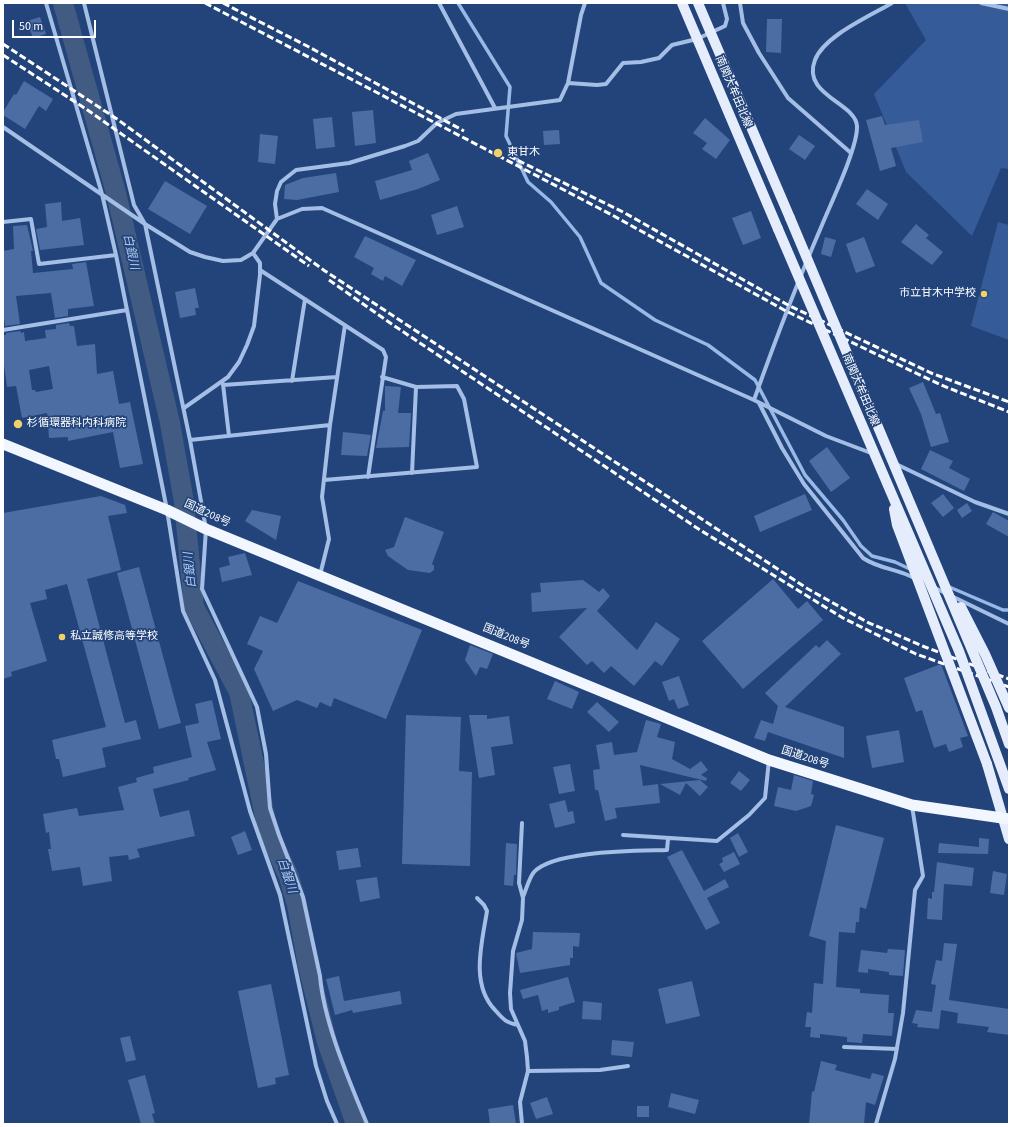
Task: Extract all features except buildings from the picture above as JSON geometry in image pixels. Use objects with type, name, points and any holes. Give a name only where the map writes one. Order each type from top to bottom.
[{"type":"highway","name":"国道208号","points":[[3,444],[167,510],[206,529],[769,760],[912,805],[1006,819]]},
{"type":"main road","name":"南関大牟田北線","points":[[682,3],[959,651],[1009,789]]},
{"type":"main road","name":"南関大牟田北線","points":[[698,3],[996,707],[1009,744]]},
{"type":"main road","points":[[890,489],[897,525],[987,764],[1006,819],[1009,838]]},
{"type":"main road","points":[[925,538],[985,654],[1009,708]]},
{"type":"street","points":[[46,3],[102,194],[116,255],[167,510],[182,611],[215,680],[250,811],[280,895],[316,1066],[327,1101],[337,1124]]},
{"type":"street","points":[[84,3],[134,204],[145,224],[184,408],[206,529],[202,589],[258,707],[266,754],[270,808],[303,897],[320,976],[321,989],[333,1033],[350,1085],[367,1124]]},
{"type":"street","points":[[439,3],[495,108]]},
{"type":"street","points":[[277,218],[275,204],[277,190],[281,182],[296,170],[349,163],[405,146],[418,141],[437,123],[449,117],[495,108],[560,100],[568,83],[581,15],[585,3]]},
{"type":"street","points":[[568,83],[597,85],[606,84],[623,63],[641,62],[659,58],[672,45],[697,39],[725,26],[727,19],[723,3]]},
{"type":"street","points":[[740,3],[743,23],[759,54],[788,98],[851,153]]},
{"type":"street","points":[[754,400],[786,311],[851,153],[857,126],[853,115],[832,100],[821,89],[814,77],[812,68],[815,59],[821,49],[834,38],[892,3]]},
{"type":"street","points":[[981,3],[1009,8]]},
{"type":"street","points":[[3,127],[109,200],[190,252],[223,261],[241,260],[253,253],[277,218],[302,209],[322,208],[754,400],[826,436],[855,446],[919,474],[975,502],[1009,514]]},
{"type":"street","points":[[3,222],[32,219],[39,264],[116,255]]},
{"type":"street","points":[[184,408],[223,383],[239,362],[254,326],[258,303],[260,263],[253,253]]},
{"type":"street","points":[[260,270],[383,350],[386,357],[368,477]]},
{"type":"street","points":[[292,381],[304,299]]},
{"type":"street","points":[[3,330],[127,310]]},
{"type":"street","points":[[320,575],[329,539],[322,497],[330,425],[345,325]]},
{"type":"street","points":[[223,383],[292,381],[337,377]]},
{"type":"street","points":[[324,480],[477,467],[464,399],[457,386],[416,387],[382,377]]},
{"type":"street","points":[[223,383],[229,436]]},
{"type":"street","points":[[412,473],[416,387]]},
{"type":"street","points":[[759,403],[782,448],[804,484],[863,558],[873,565],[903,572],[1009,624]]},
{"type":"street","points":[[190,440],[330,425]]},
{"type":"street","points":[[623,835],[717,841],[749,814],[765,798],[769,760]]},
{"type":"street","points":[[876,1124],[896,1049],[903,1013],[915,890],[923,876],[912,805]]},
{"type":"street","points":[[522,823],[519,883],[523,898],[522,920],[513,951],[510,993],[511,1009],[526,1041],[528,1071],[520,1102],[522,1124]]},
{"type":"street","points":[[523,898],[535,871],[552,862],[615,851],[667,850],[668,839]]},
{"type":"street","points":[[477,898],[484,904],[487,911],[480,964],[483,993],[490,1005],[506,1022],[518,1025]]},
{"type":"street","points":[[844,1047],[896,1049]]},
{"type":"street","points":[[528,1071],[600,1070],[628,1066]]},
{"type":"shaded area","points":[[905,3],[1009,3],[1009,169],[1001,168],[972,236],[906,172],[874,94],[926,40]]},
{"type":"shaded area","points":[[998,222],[1009,225],[1009,340],[971,326]]},
{"type":"waterway","name":"白銀川","points":[[63,3],[116,193],[170,423],[184,502],[194,607],[239,692],[268,831],[289,877],[297,905],[308,966],[327,1042],[356,1124]]},
{"type":"waterway","points":[[458,3],[510,87],[506,136],[528,182],[551,202],[580,237],[601,283],[655,320],[708,345],[755,380],[805,475],[843,520],[861,546],[872,556],[895,562],[912,570]]},
{"type":"waterway","points":[[947,586],[1003,610],[1009,610]]},
{"type":"railway","points":[[205,3],[612,215],[786,311],[941,385],[1009,412]]},
{"type":"railway","points":[[223,3],[309,47],[464,131]]},
{"type":"railway","points":[[3,44],[117,119],[325,271],[808,589],[867,622],[925,647],[1009,679]]},
{"type":"railway","points":[[3,55],[86,109],[309,266]]},
{"type":"railway","points":[[509,156],[623,212],[788,305],[931,373],[1009,402]]},
{"type":"railway","points":[[329,280],[393,325],[700,530],[843,618],[916,654],[1009,687]]},
{"type":"place","name":"東甘木","points":[[498,153]]},
{"type":"place","name":"市立甘木中学校","points":[[984,294]]},
{"type":"place","name":"杉循環器科内科病院","points":[[18,424]]},
{"type":"place","name":"私立誠修高等学校","points":[[62,637]]}]
